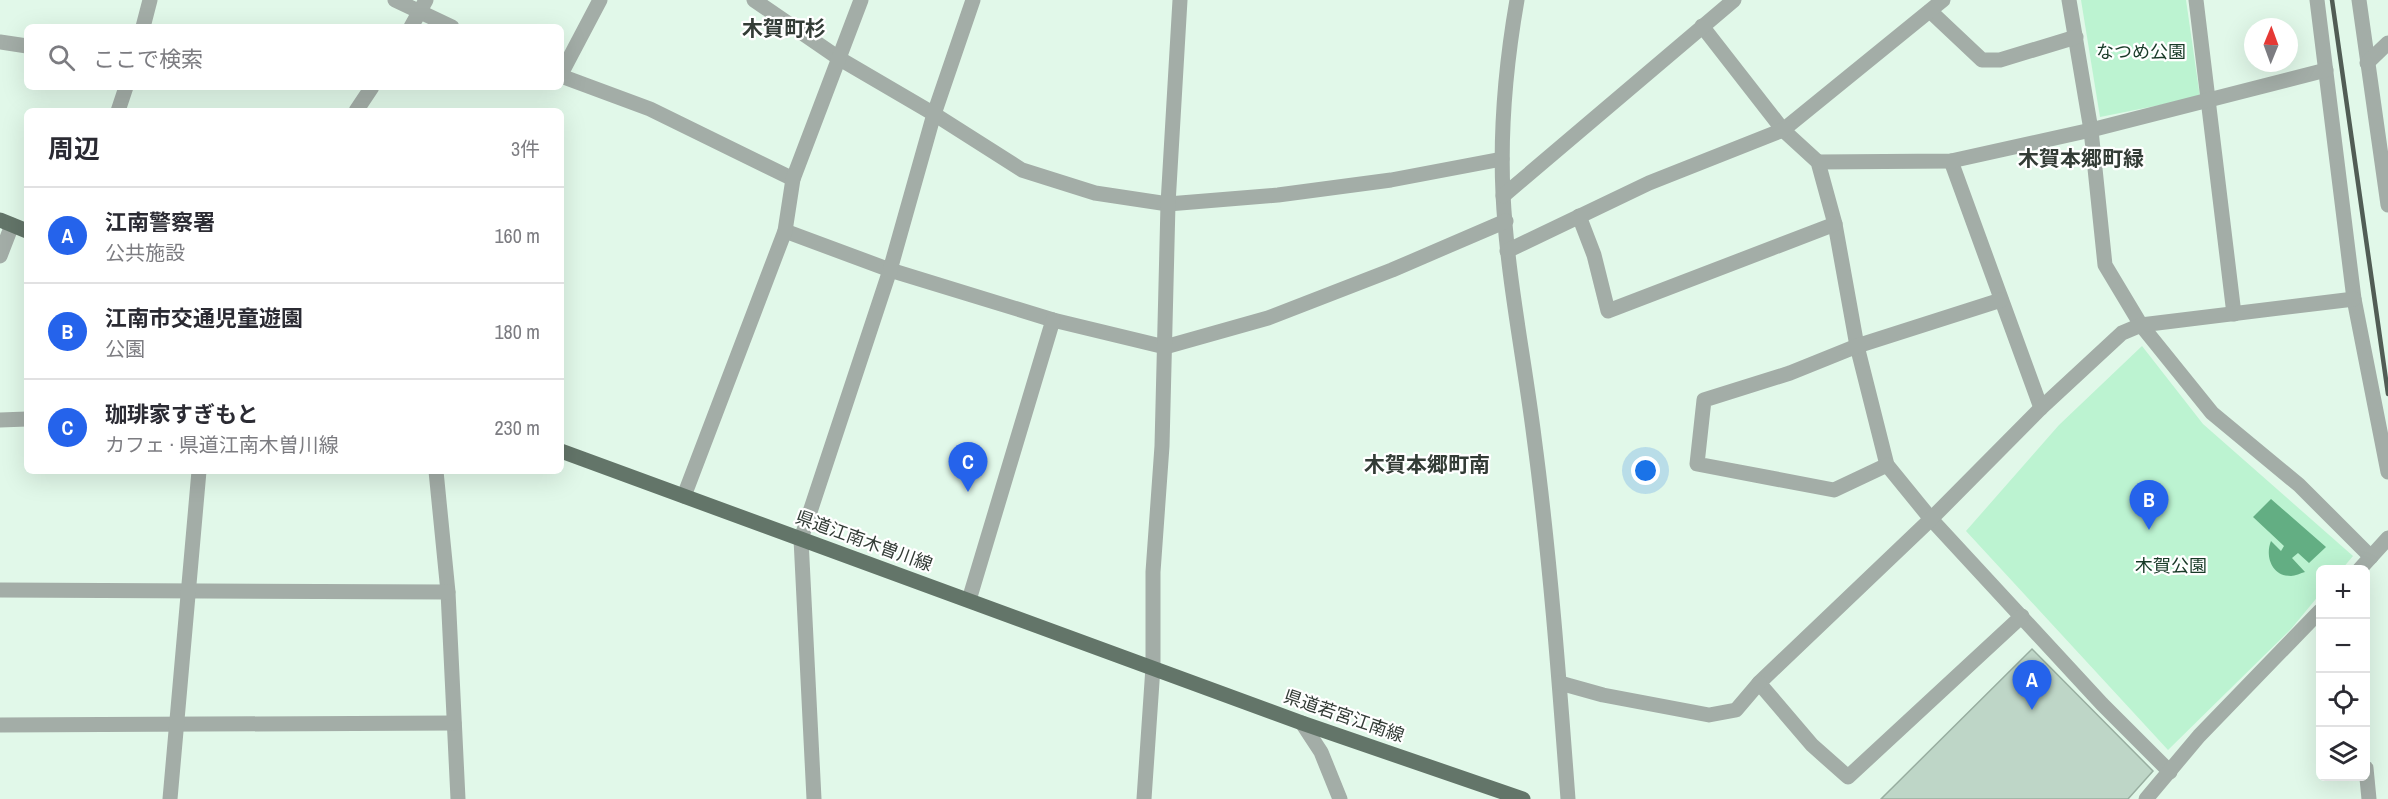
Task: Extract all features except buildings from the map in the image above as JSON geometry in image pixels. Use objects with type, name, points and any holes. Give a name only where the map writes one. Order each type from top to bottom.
[{"type":"main road","points":[[6,223],[24,230]]},
{"type":"main road","name":"県道江南木曽川線","points":[[564,452],[1153,667]]},
{"type":"main road","name":"県道若宮江南線","points":[[1153,667],[1302,723],[1523,799]]},
{"type":"street","points":[[144,24],[150,0]]},
{"type":"street","points":[[395,0],[423,6],[448,24]]},
{"type":"street","points":[[564,69],[600,0]]},
{"type":"street","points":[[754,0],[840,59],[934,114],[1022,170],[1095,193],[1168,204],[1278,195],[1391,180],[1502,159]]},
{"type":"street","points":[[684,496],[785,231],[793,179],[861,0]]},
{"type":"street","points":[[814,799],[801,539],[890,270],[934,114],[973,0]]},
{"type":"street","points":[[1144,799],[1153,667],[1153,572],[1162,446],[1168,204],[1180,0]]},
{"type":"street","points":[[1517,0],[1502,159],[1503,196],[1507,250],[1534,438],[1560,683],[1568,799]]},
{"type":"street","points":[[1503,196],[1734,0]]},
{"type":"street","points":[[2069,0],[2091,130],[2105,266],[2141,325],[2212,413],[2299,485],[2371,557]]},
{"type":"street","points":[[2196,0],[2206,101],[2234,314]]},
{"type":"street","points":[[2317,0],[2354,299],[2388,472]]},
{"type":"street","points":[[2359,0],[2388,206]]},
{"type":"street","points":[[1507,250],[1649,183],[1783,129],[1936,4],[1982,60],[2000,60],[2076,37]]},
{"type":"street","points":[[413,24],[423,6]]},
{"type":"street","points":[[1702,26],[1783,129],[1818,162],[1835,224],[1857,346],[1887,465],[1931,519],[2102,704],[2170,772]]},
{"type":"street","points":[[0,42],[24,46]]},
{"type":"street","points":[[2367,63],[2388,43]]},
{"type":"street","points":[[1818,162],[1951,161],[2091,130],[2326,70]]},
{"type":"street","points":[[564,76],[650,109],[793,179]]},
{"type":"street","points":[[119,108],[125,90]]},
{"type":"street","points":[[358,108],[370,90]]},
{"type":"street","points":[[1951,161],[2041,408]]},
{"type":"street","points":[[1579,216],[1594,255],[1608,311],[1751,254],[1835,224]]},
{"type":"street","points":[[785,231],[890,270],[1053,320],[1165,347],[1268,318],[1392,270],[1506,221]]},
{"type":"street","points":[[0,256],[6,223]]},
{"type":"street","points":[[1560,683],[1603,695],[1709,715],[1736,710],[1760,683],[1931,519],[2041,408],[2122,333],[2141,325],[2354,299]]},
{"type":"street","points":[[1887,465],[1834,490],[1697,464],[1704,400],[1790,373],[1857,346],[2001,300]]},
{"type":"street","points":[[969,600],[1053,320]]},
{"type":"street","points":[[0,420],[24,419]]},
{"type":"street","points":[[170,799],[199,474]]},
{"type":"street","points":[[436,474],[448,592],[458,799]]},
{"type":"street","points":[[2364,565],[2388,538]]},
{"type":"street","points":[[0,590],[448,592]]},
{"type":"street","points":[[2146,799],[2199,736],[2316,615]]},
{"type":"street","points":[[1760,683],[1812,746],[1848,777],[2022,616]]},
{"type":"street","points":[[0,725],[454,723]]},
{"type":"street","points":[[1302,723],[1321,752],[1340,799]]},
{"type":"street","points":[[2367,781],[2369,799]]},
{"type":"green space","name":"なつめ公園","points":[[2081,0],[2186,0],[2200,97],[2100,117]]},
{"type":"green space","name":"木賀公園","points":[[2142,346],[2203,424],[2353,556],[2345,565],[2316,565],[2316,599],[2291,629],[2168,750],[1966,531],[2059,425]]},
{"type":"shaded area","points":[[2271,499],[2326,547],[2309,563],[2298,553],[2292,558],[2305,572],[2293,576],[2284,575],[2274,569],[2271,564],[2269,547],[2271,541],[2281,551],[2284,546],[2253,517]]},
{"type":"railway","points":[[2332,0],[2388,394]]},
{"type":"place","name":"珈琲家すぎもと","points":[[968,492]]},
{"type":"place","name":"江南市交通児童遊園","points":[[2149,530]]},
{"type":"place","name":"江南警察署","points":[[2032,710]]},
{"type":"district","name":"木賀町杉","points":[[784,29]]},
{"type":"district","name":"木賀本郷町緑","points":[[2081,159]]},
{"type":"district","name":"木賀本郷町南","points":[[1427,465]]}]
